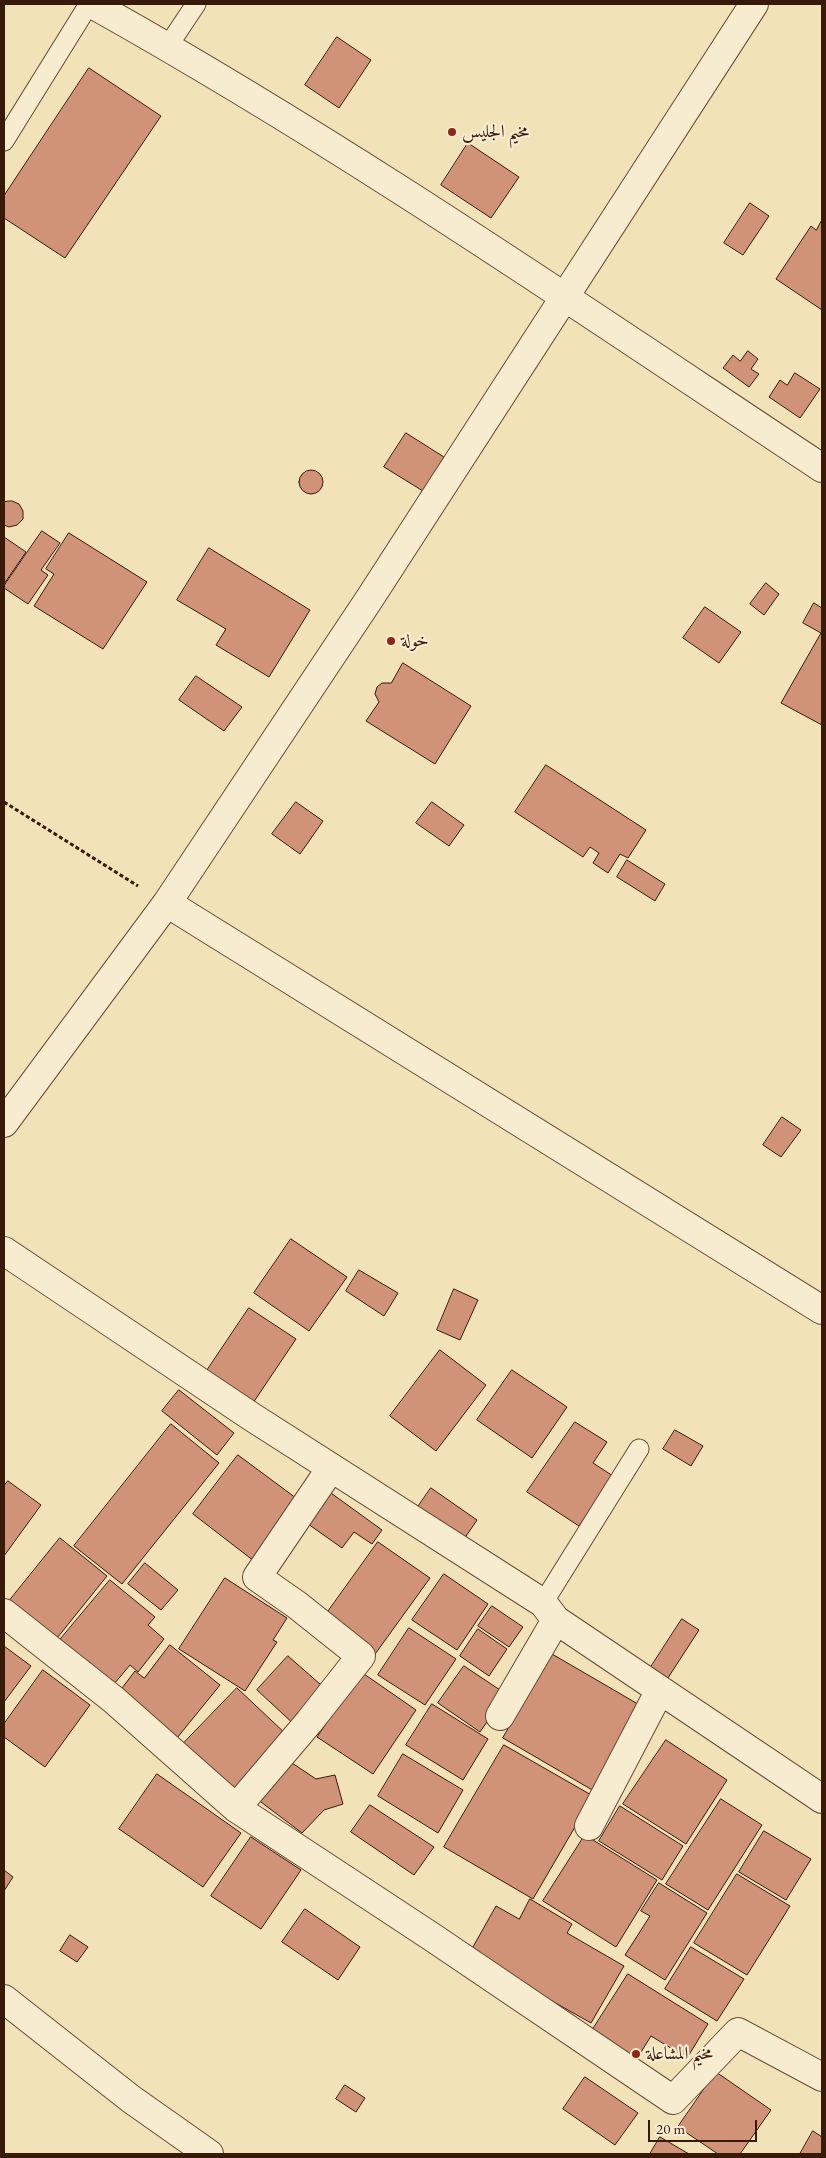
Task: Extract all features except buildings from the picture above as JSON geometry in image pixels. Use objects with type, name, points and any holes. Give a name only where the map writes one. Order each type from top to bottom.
[{"type":"street","points":[[90,4],[168,46],[373,172],[822,468]]},
{"type":"street","points":[[4,1123],[167,903],[370,598],[754,4]]},
{"type":"street","points":[[167,903],[822,1310]]},
{"type":"street","points":[[4,1250],[549,1611],[660,1690],[822,1799]]},
{"type":"street","points":[[236,1808],[309,1722],[361,1656],[297,1605],[257,1577],[331,1468]]},
{"type":"street","points":[[500,1716],[549,1611]]},
{"type":"street","points":[[4,1613],[114,1700],[236,1808],[432,1937],[673,2100],[738,2032],[822,2077]]},
{"type":"street","points":[[589,1826],[660,1690]]},
{"type":"street","points":[[4,1999],[131,2099],[209,2154]]},
{"type":"lane","points":[[4,141],[90,4]]},
{"type":"lane","points":[[168,46],[196,4]]},
{"type":"lane","points":[[549,1611],[639,1448]]},
{"type":"path","points":[[4,802],[167,903]]},
{"type":"place","name":"مخيم الجليس","points":[[452,132]]},
{"type":"place","name":"خولة","points":[[391,641]]},
{"type":"place","name":"مخيم المشاعلة","points":[[636,2054]]}]
